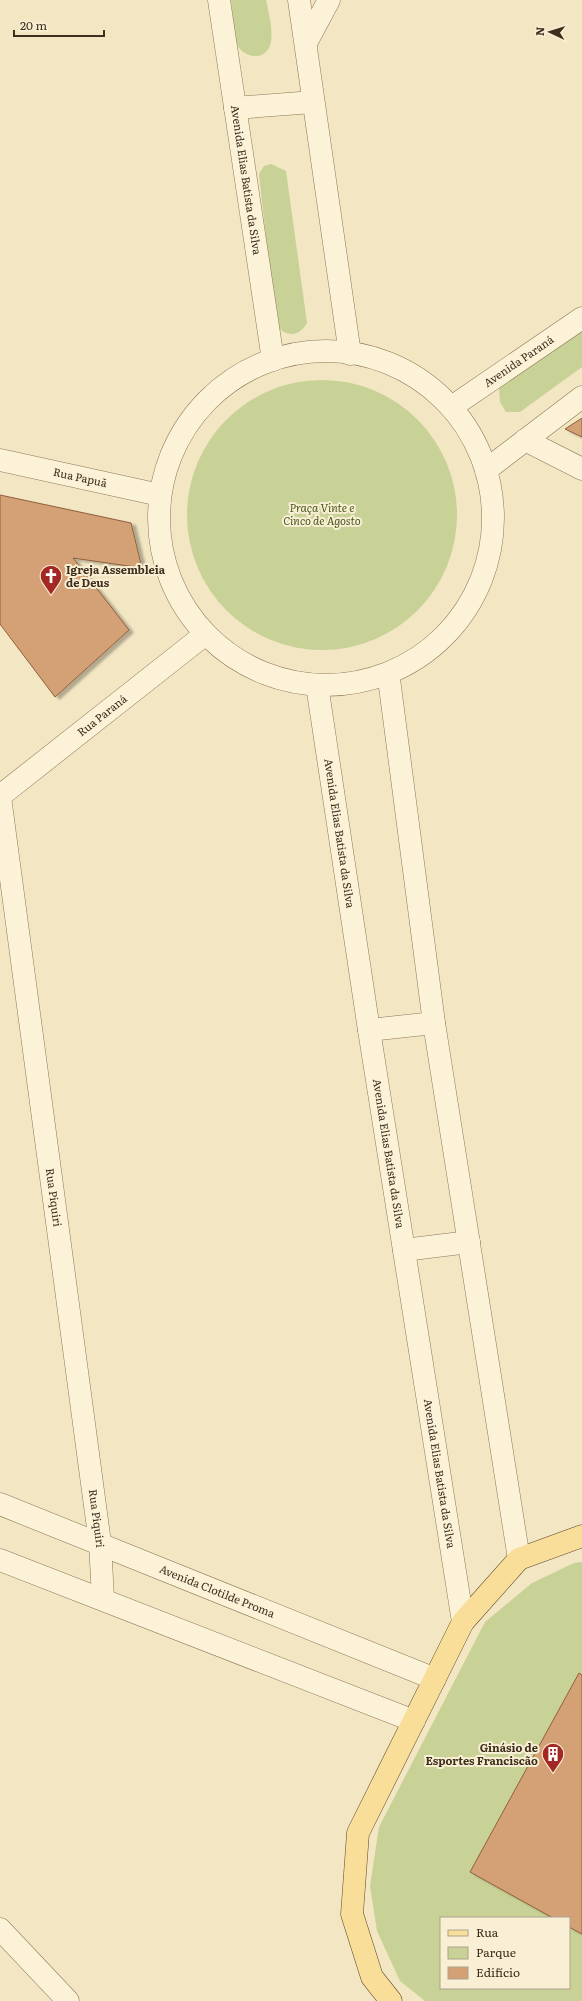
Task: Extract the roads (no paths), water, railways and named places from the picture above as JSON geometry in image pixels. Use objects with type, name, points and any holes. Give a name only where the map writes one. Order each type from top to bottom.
[{"type":"main road","points":[[391,2001],[372,1977],[352,1914],[358,1832],[463,1622],[520,1559],[582,1536]]},
{"type":"street","name":"Avenida Elias Batista da Silva","points":[[219,0],[273,360]]},
{"type":"street","points":[[299,0],[350,354]]},
{"type":"street","points":[[306,43],[329,0]]},
{"type":"street","points":[[235,108],[313,102]]},
{"type":"street","name":"Avenida Paraná","points":[[456,404],[582,318]]},
{"type":"street","points":[[297,353],[350,354],[362,355],[393,365],[456,404],[472,428],[486,470],[491,504],[488,551],[474,594],[447,632],[389,679],[332,686],[317,685],[241,663],[203,636],[172,587],[160,542],[160,495],[172,452],[194,414],[226,383],[273,360],[297,353]]},
{"type":"street","points":[[486,470],[582,396]]},
{"type":"street","points":[[525,440],[582,469]]},
{"type":"street","name":"Rua Papuã","points":[[0,460],[160,495]]},
{"type":"street","name":"Rua Paraná","points":[[0,796],[203,636]]},
{"type":"street","points":[[389,679],[434,1023],[520,1559]]},
{"type":"street","name":"Avenida Elias Batista da Silva","points":[[317,685],[369,1030],[463,1622]]},
{"type":"street","name":"Rua Piquiri","points":[[0,796],[100,1543],[102,1598]]},
{"type":"street","points":[[369,1030],[434,1023]]},
{"type":"street","points":[[404,1250],[470,1242]]},
{"type":"street","name":"Avenida Clotilde Proma","points":[[0,1504],[435,1679]]},
{"type":"street","points":[[0,1560],[102,1598],[414,1720]]},
{"type":"street","points":[[0,1929],[68,2001]]},
{"type":"place","name":"Igreja Assembleia de Deus","points":[[51,596]]},
{"type":"place","name":"Ginásio de Esportes Franciscão","points":[[553,1774]]},
{"type":"park label","name":"Praça Vinte e Cinco de Agosto","points":[[322,514]]}]
